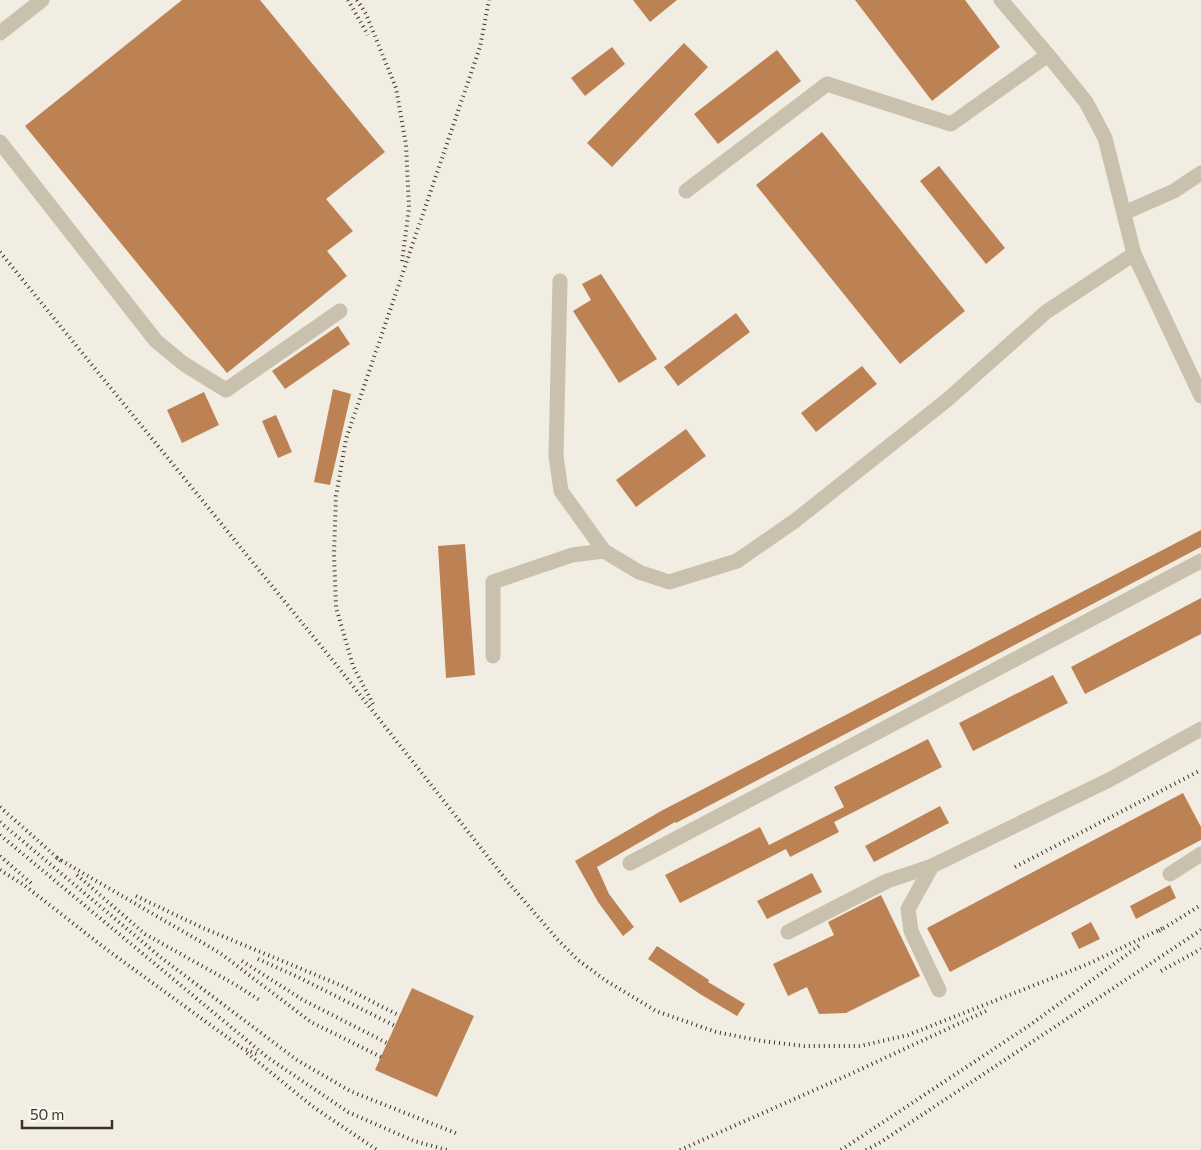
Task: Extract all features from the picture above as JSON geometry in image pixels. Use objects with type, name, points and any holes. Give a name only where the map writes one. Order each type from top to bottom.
[{"type":"lane","points":[[0,33],[42,0]]},
{"type":"lane","points":[[1001,0],[1086,102],[1105,138],[1134,254],[1201,396]]},
{"type":"lane","points":[[686,191],[827,84],[951,124],[1048,55]]},
{"type":"lane","points":[[0,142],[156,341],[184,364],[226,390],[340,310]]},
{"type":"lane","points":[[1124,213],[1174,191],[1201,172]]},
{"type":"lane","points":[[560,281],[556,456],[561,491],[604,551],[639,572],[668,582],[737,561],[796,520],[948,400],[1046,312],[1134,254]]},
{"type":"lane","points":[[493,656],[494,582],[572,555],[604,551]]},
{"type":"lane","points":[[630,863],[1201,561]]},
{"type":"lane","points":[[788,932],[887,881],[932,866],[1109,780],[1201,729]]},
{"type":"lane","points":[[1170,874],[1201,854]]},
{"type":"lane","points":[[932,866],[908,909],[911,931],[938,990]]},
{"type":"building","points":[[182,0],[260,0],[385,152],[326,199],[353,231],[327,251],[347,276],[227,373],[25,126]]},
{"type":"building","points":[[633,0],[677,0],[650,22]]},
{"type":"building","points":[[855,0],[965,0],[1000,47],[932,101]]},
{"type":"building","points":[[684,43],[708,67],[612,167],[587,143]]},
{"type":"building","points":[[612,47],[625,64],[585,96],[571,78]]},
{"type":"building","points":[[777,50],[801,81],[718,144],[694,114]]},
{"type":"building","points":[[822,132],[965,311],[900,364],[756,185]]},
{"type":"building","points":[[939,166],[1005,248],[986,264],[920,181]]},
{"type":"building","points":[[601,274],[657,359],[619,383],[573,311],[591,300],[582,284]]},
{"type":"building","points":[[736,313],[750,332],[678,386],[664,367]]},
{"type":"building","points":[[338,326],[350,344],[285,389],[272,371]]},
{"type":"building","points":[[862,366],[877,384],[816,432],[801,413]]},
{"type":"building","points":[[333,389],[351,394],[330,485],[314,482]]},
{"type":"building","points":[[204,392],[219,425],[182,443],[167,410]]},
{"type":"building","points":[[276,415],[292,452],[278,458],[262,421]]},
{"type":"building","points":[[686,429],[706,456],[636,507],[616,480]]},
{"type":"building","points":[[1201,530],[1201,547],[675,822],[597,867],[609,894],[634,927],[623,936],[598,902],[575,861],[661,811]]},
{"type":"building","points":[[465,544],[475,675],[446,678],[438,546]]},
{"type":"building","points":[[1201,598],[1201,634],[1085,694],[1071,667]]},
{"type":"building","points":[[1053,675],[1068,703],[973,751],[959,723]]},
{"type":"building","points":[[928,739],[942,767],[834,822],[839,832],[790,857],[786,849],[680,903],[665,875],[760,827],[769,845],[844,807],[834,787]]},
{"type":"building","points":[[1183,793],[1201,827],[1201,840],[950,972],[927,928]]},
{"type":"building","points":[[940,806],[949,823],[874,862],[865,846]]},
{"type":"building","points":[[812,873],[822,892],[767,919],[757,901]]},
{"type":"building","points":[[1170,885],[1176,898],[1136,919],[1130,906]]},
{"type":"building","points":[[881,895],[920,976],[846,1013],[819,1014],[807,987],[788,996],[773,964],[834,935],[828,922]]},
{"type":"building","points":[[1091,922],[1100,939],[1079,949],[1071,933]]},
{"type":"building","points":[[657,946],[709,980],[708,982],[745,1004],[737,1016],[648,959]]},
{"type":"building","points":[[412,988],[474,1016],[437,1097],[375,1070]]},
{"type":"railway","points":[[348,0],[368,35]]},
{"type":"railway","points":[[357,0],[366,14],[396,88],[406,145],[409,208],[402,262]]},
{"type":"railway","points":[[373,704],[353,666],[336,607],[334,555],[336,496],[346,439],[480,47],[489,0]]},
{"type":"railway","points":[[0,252],[338,667],[507,881],[558,940],[578,960],[605,980],[656,1011],[716,1032],[762,1041],[804,1046],[860,1046],[908,1035],[1088,964],[1163,928]]},
{"type":"railway","points":[[1015,867],[1201,770]]},
{"type":"railway","points":[[0,807],[62,862]]},
{"type":"railway","points":[[0,822],[164,960],[297,1060],[350,1091],[458,1134]]},
{"type":"railway","points":[[0,835],[267,1057],[348,1112],[414,1141],[447,1150]]},
{"type":"railway","points":[[0,856],[31,883]]},
{"type":"railway","points":[[57,858],[220,953],[311,1022],[381,1057]]},
{"type":"railway","points":[[0,870],[24,885],[106,949],[242,1048],[259,1055]]},
{"type":"railway","points":[[77,875],[145,934],[261,1001]]},
{"type":"railway","points":[[136,896],[203,928],[340,985],[400,1016]]},
{"type":"railway","points":[[1159,931],[1201,905]]},
{"type":"railway","points":[[866,1150],[881,1142],[1201,930]]},
{"type":"railway","points":[[841,1150],[1030,1025],[1140,945]]},
{"type":"railway","points":[[1161,971],[1201,949]]},
{"type":"railway","points":[[258,959],[395,1026]]},
{"type":"railway","points":[[242,961],[303,1000],[387,1043]]},
{"type":"railway","points":[[680,1150],[986,1011]]},
{"type":"railway","points":[[247,1053],[312,1106],[377,1150]]}]
